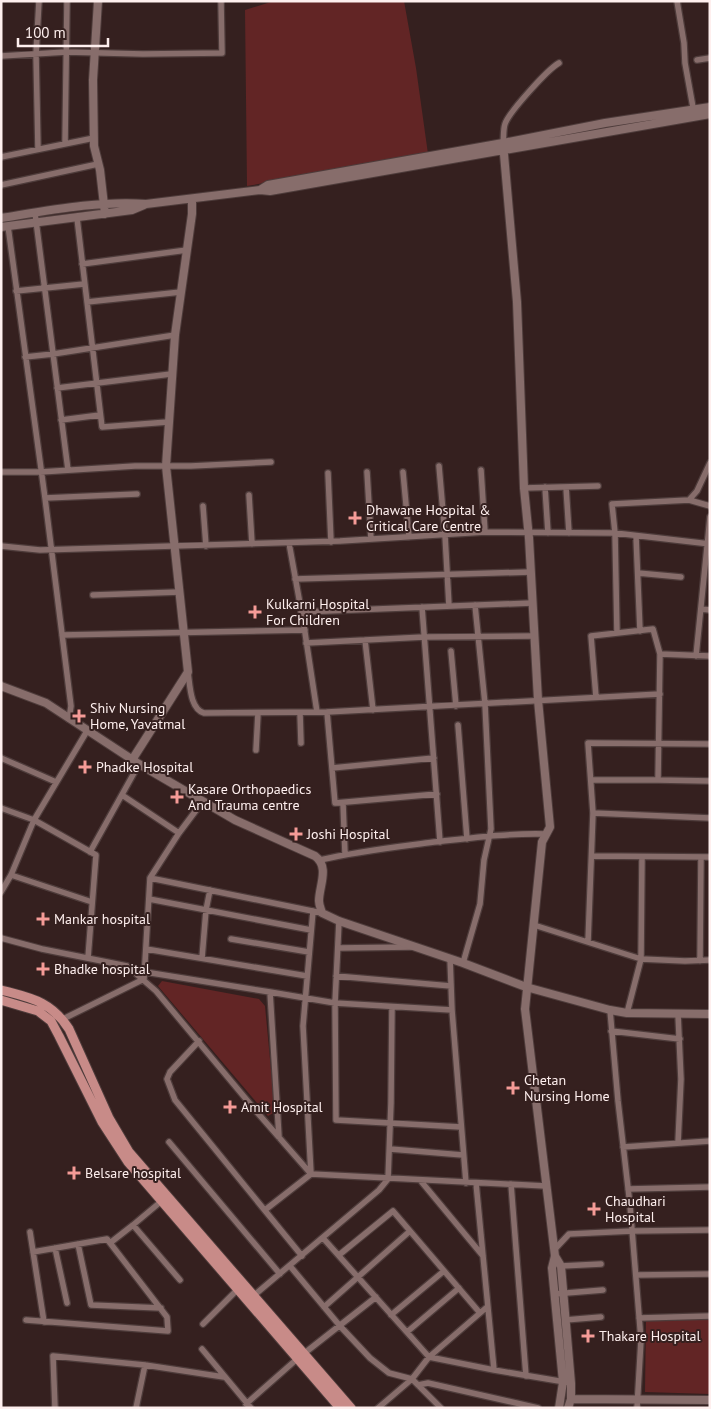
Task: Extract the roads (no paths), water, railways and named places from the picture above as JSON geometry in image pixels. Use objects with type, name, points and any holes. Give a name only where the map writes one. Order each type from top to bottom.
[{"type":"main road","points":[[1,990],[44,1004],[53,1009],[62,1019],[69,1029],[119,1138],[164,1199],[237,1290],[251,1298]]},
{"type":"main road","points":[[1,1000],[38,1011],[53,1025],[114,1142],[128,1162],[164,1199],[301,1356],[351,1408]]},
{"type":"main road","points":[[301,1356],[340,1408]]},
{"type":"street","points":[[38,1],[36,54],[38,149]]},
{"type":"street","points":[[65,144],[67,1]]},
{"type":"street","points":[[98,1],[93,80],[94,146],[105,214]]},
{"type":"street","points":[[1,56],[66,52],[143,54],[222,53],[221,1]]},
{"type":"street","points":[[676,1],[694,113]]},
{"type":"street","points":[[697,60],[710,58]]},
{"type":"street","points":[[559,63],[550,70],[511,114],[504,127],[504,147],[517,302],[524,488],[538,700],[550,827],[542,842],[530,975],[526,987],[525,1009],[554,1253],[552,1268],[565,1320],[571,1383],[571,1399],[568,1408]]},
{"type":"street","points":[[1,218],[104,204],[146,204],[260,190],[270,191],[504,147],[606,131],[694,113],[710,106]]},
{"type":"street","points":[[694,113],[710,114]]},
{"type":"street","points":[[1,157],[94,138]]},
{"type":"street","points":[[1,185],[98,164]]},
{"type":"street","points":[[192,199],[192,214],[174,335],[166,466],[188,672],[194,706],[198,712],[327,712],[660,694]]},
{"type":"street","points":[[69,718],[70,706],[45,498],[16,291],[4,226],[132,210],[146,204]]},
{"type":"street","points":[[35,213],[68,470]]},
{"type":"street","points":[[76,218],[102,427],[168,422]]},
{"type":"street","points":[[82,264],[187,250]]},
{"type":"street","points":[[16,291],[84,284]]},
{"type":"street","points":[[87,302],[181,292]]},
{"type":"street","points":[[25,357],[174,335]]},
{"type":"street","points":[[57,388],[171,374]]},
{"type":"street","points":[[61,420],[100,415]]},
{"type":"street","points":[[1,472],[271,462]]},
{"type":"street","points":[[439,466],[449,606]]},
{"type":"street","points":[[690,500],[698,492],[709,467]]},
{"type":"street","points":[[480,470],[485,532]]},
{"type":"street","points":[[367,472],[372,540]]},
{"type":"street","points":[[404,472],[409,537]]},
{"type":"street","points":[[328,473],[331,542]]},
{"type":"street","points":[[524,488],[598,486]]},
{"type":"street","points":[[545,487],[548,533]]},
{"type":"street","points":[[566,487],[569,534]]},
{"type":"street","points":[[45,498],[137,494]]},
{"type":"street","points":[[248,495],[252,544]]},
{"type":"street","points":[[617,633],[616,533],[612,504],[690,500],[710,506]]},
{"type":"street","points":[[203,506],[206,546]]},
{"type":"street","points":[[696,656],[701,609],[707,580],[710,517]]},
{"type":"street","points":[[1,546],[51,550],[175,547],[331,542],[485,532],[616,533],[708,544]]},
{"type":"street","points":[[636,536],[640,630]]},
{"type":"street","points":[[289,543],[305,630],[317,712]]},
{"type":"street","points":[[295,579],[530,572]]},
{"type":"street","points":[[638,573],[681,577]]},
{"type":"street","points":[[93,595],[180,592]]},
{"type":"street","points":[[302,612],[532,603]]},
{"type":"street","points":[[463,963],[480,904],[484,860],[491,829],[485,704],[475,605]]},
{"type":"street","points":[[422,607],[440,842]]},
{"type":"street","points":[[701,609],[710,610]]},
{"type":"street","points":[[596,697],[591,636],[653,629],[660,654],[658,780]]},
{"type":"street","points":[[62,635],[184,634],[305,630]]},
{"type":"street","points":[[306,643],[424,637],[534,636]]},
{"type":"street","points":[[365,640],[373,710]]},
{"type":"street","points":[[450,651],[456,706]]},
{"type":"street","points":[[660,654],[710,656]]},
{"type":"street","points":[[90,852],[122,795],[136,762],[188,672]]},
{"type":"street","points":[[1,686],[46,703],[136,762],[235,820],[315,856],[320,860],[324,870],[319,902],[322,913]]},
{"type":"street","points":[[327,712],[336,804],[437,794]]},
{"type":"street","points":[[256,750],[258,713]]},
{"type":"street","points":[[300,713],[301,743]]},
{"type":"street","points":[[458,725],[467,838]]},
{"type":"street","points":[[1,892],[11,875],[34,820],[87,731]]},
{"type":"street","points":[[588,942],[593,813],[588,743],[710,744]]},
{"type":"street","points":[[1,758],[56,782]]},
{"type":"street","points":[[332,768],[434,758]]},
{"type":"street","points":[[591,780],[710,781]]},
{"type":"street","points":[[122,795],[179,833]]},
{"type":"street","points":[[144,979],[150,878],[179,833],[203,801]]},
{"type":"street","points":[[343,803],[345,854]]},
{"type":"street","points":[[1,808],[34,820],[96,854],[88,958]]},
{"type":"street","points":[[593,813],[710,818]]},
{"type":"street","points":[[320,860],[345,854],[467,838],[545,834]]},
{"type":"street","points":[[592,856],[710,857]]},
{"type":"street","points":[[627,1014],[641,959],[642,857]]},
{"type":"street","points":[[700,961],[701,857]]},
{"type":"street","points":[[11,875],[92,902]]},
{"type":"street","points":[[150,878],[322,913],[339,921],[412,947],[450,958],[526,987],[610,1010],[627,1014],[710,1014]]},
{"type":"street","points":[[202,958],[206,910],[210,890]]},
{"type":"street","points":[[149,899],[311,930]]},
{"type":"street","points":[[312,1174],[303,1026],[313,911]]},
{"type":"street","points":[[339,921],[335,1003],[336,1120],[461,1127]]},
{"type":"street","points":[[534,925],[641,959],[710,960]]},
{"type":"street","points":[[1,938],[127,966],[144,979],[199,1041],[279,1138],[312,1174]]},
{"type":"street","points":[[230,939],[309,952]]},
{"type":"street","points":[[338,948],[412,947]]},
{"type":"street","points":[[146,949],[308,976]]},
{"type":"street","points":[[450,958],[452,1010],[466,1183]]},
{"type":"street","points":[[145,972],[335,1003],[452,1010]]},
{"type":"street","points":[[336,976],[451,986]]},
{"type":"street","points":[[53,1025],[144,979]]},
{"type":"street","points":[[270,992],[279,1138]]},
{"type":"street","points":[[251,1298],[380,1190],[388,1179],[392,1007]]},
{"type":"street","points":[[610,1010],[640,1318],[641,1340],[637,1404]]},
{"type":"street","points":[[678,1014],[681,1079],[678,1143]]},
{"type":"street","points":[[611,1031],[680,1038]]},
{"type":"street","points":[[199,1041],[170,1072],[167,1079],[175,1100],[302,1256]]},
{"type":"street","points":[[623,1147],[710,1141]]},
{"type":"street","points":[[169,1142],[280,1274]]},
{"type":"street","points":[[390,1150],[463,1155]]},
{"type":"street","points":[[265,1210],[312,1174],[546,1186]]},
{"type":"street","points":[[420,1180],[483,1256]]},
{"type":"street","points":[[476,1183],[494,1370]]},
{"type":"street","points":[[511,1184],[526,1376]]},
{"type":"street","points":[[628,1189],[710,1187]]},
{"type":"street","points":[[110,1243],[164,1199]]},
{"type":"street","points":[[339,1255],[392,1211],[480,1313]]},
{"type":"street","points":[[133,1225],[180,1280]]},
{"type":"street","points":[[554,1253],[569,1234],[632,1230],[710,1230]]},
{"type":"street","points":[[324,1307],[410,1231]]},
{"type":"street","points":[[30,1232],[44,1322]]},
{"type":"street","points":[[323,1238],[429,1357],[571,1383]]},
{"type":"street","points":[[26,1320],[168,1331],[167,1317],[107,1239],[33,1252]]},
{"type":"street","points":[[78,1244],[91,1305],[161,1308]]},
{"type":"street","points":[[55,1248],[67,1302]]},
{"type":"street","points":[[554,1253],[561,1266],[559,1293],[562,1382],[559,1408]]},
{"type":"street","points":[[561,1266],[601,1264]]},
{"type":"street","points":[[290,1266],[340,1326],[370,1358],[389,1373],[412,1379],[441,1408]]},
{"type":"street","points":[[391,1315],[444,1271]]},
{"type":"street","points":[[636,1275],[710,1274]]},
{"type":"street","points":[[407,1332],[459,1288]]},
{"type":"street","points":[[204,1324],[237,1290]]},
{"type":"street","points":[[559,1293],[603,1290]]},
{"type":"street","points":[[202,1349],[248,1406],[301,1356],[376,1297]]},
{"type":"street","points":[[378,1408],[412,1379],[429,1357],[487,1307]]},
{"type":"street","points":[[640,1318],[710,1316]]},
{"type":"street","points":[[565,1320],[600,1317]]},
{"type":"street","points":[[55,1408],[53,1356],[145,1365],[224,1377]]},
{"type":"street","points":[[136,1408],[145,1365]]},
{"type":"street","points":[[418,1385],[428,1383],[516,1405],[538,1408]]},
{"type":"street","points":[[571,1399],[637,1404],[710,1400]]},
{"type":"place","name":"Dhawane Hospital & Critical Care Centre","points":[[355,518]]},
{"type":"place","name":"Kulkarni Hospital For Children","points":[[255,612]]},
{"type":"place","name":"Shiv Nursing Home, Yavatmal","points":[[79,716]]},
{"type":"place","name":"Phadke Hospital","points":[[85,767]]},
{"type":"place","name":"Kasare Orthopaedics And Trauma centre","points":[[177,797]]},
{"type":"place","name":"Joshi Hospital","points":[[296,834]]},
{"type":"place","name":"Mankar hospital","points":[[43,919]]},
{"type":"place","name":"Bhadke hospital","points":[[43,969]]},
{"type":"place","name":"Chetan Nursing Home","points":[[513,1088]]},
{"type":"place","name":"Amit Hospital","points":[[230,1107]]},
{"type":"place","name":"Belsare hospital","points":[[74,1173]]},
{"type":"place","name":"Chaudhari Hospital","points":[[594,1209]]},
{"type":"place","name":"Thakare Hospital","points":[[588,1336]]}]
